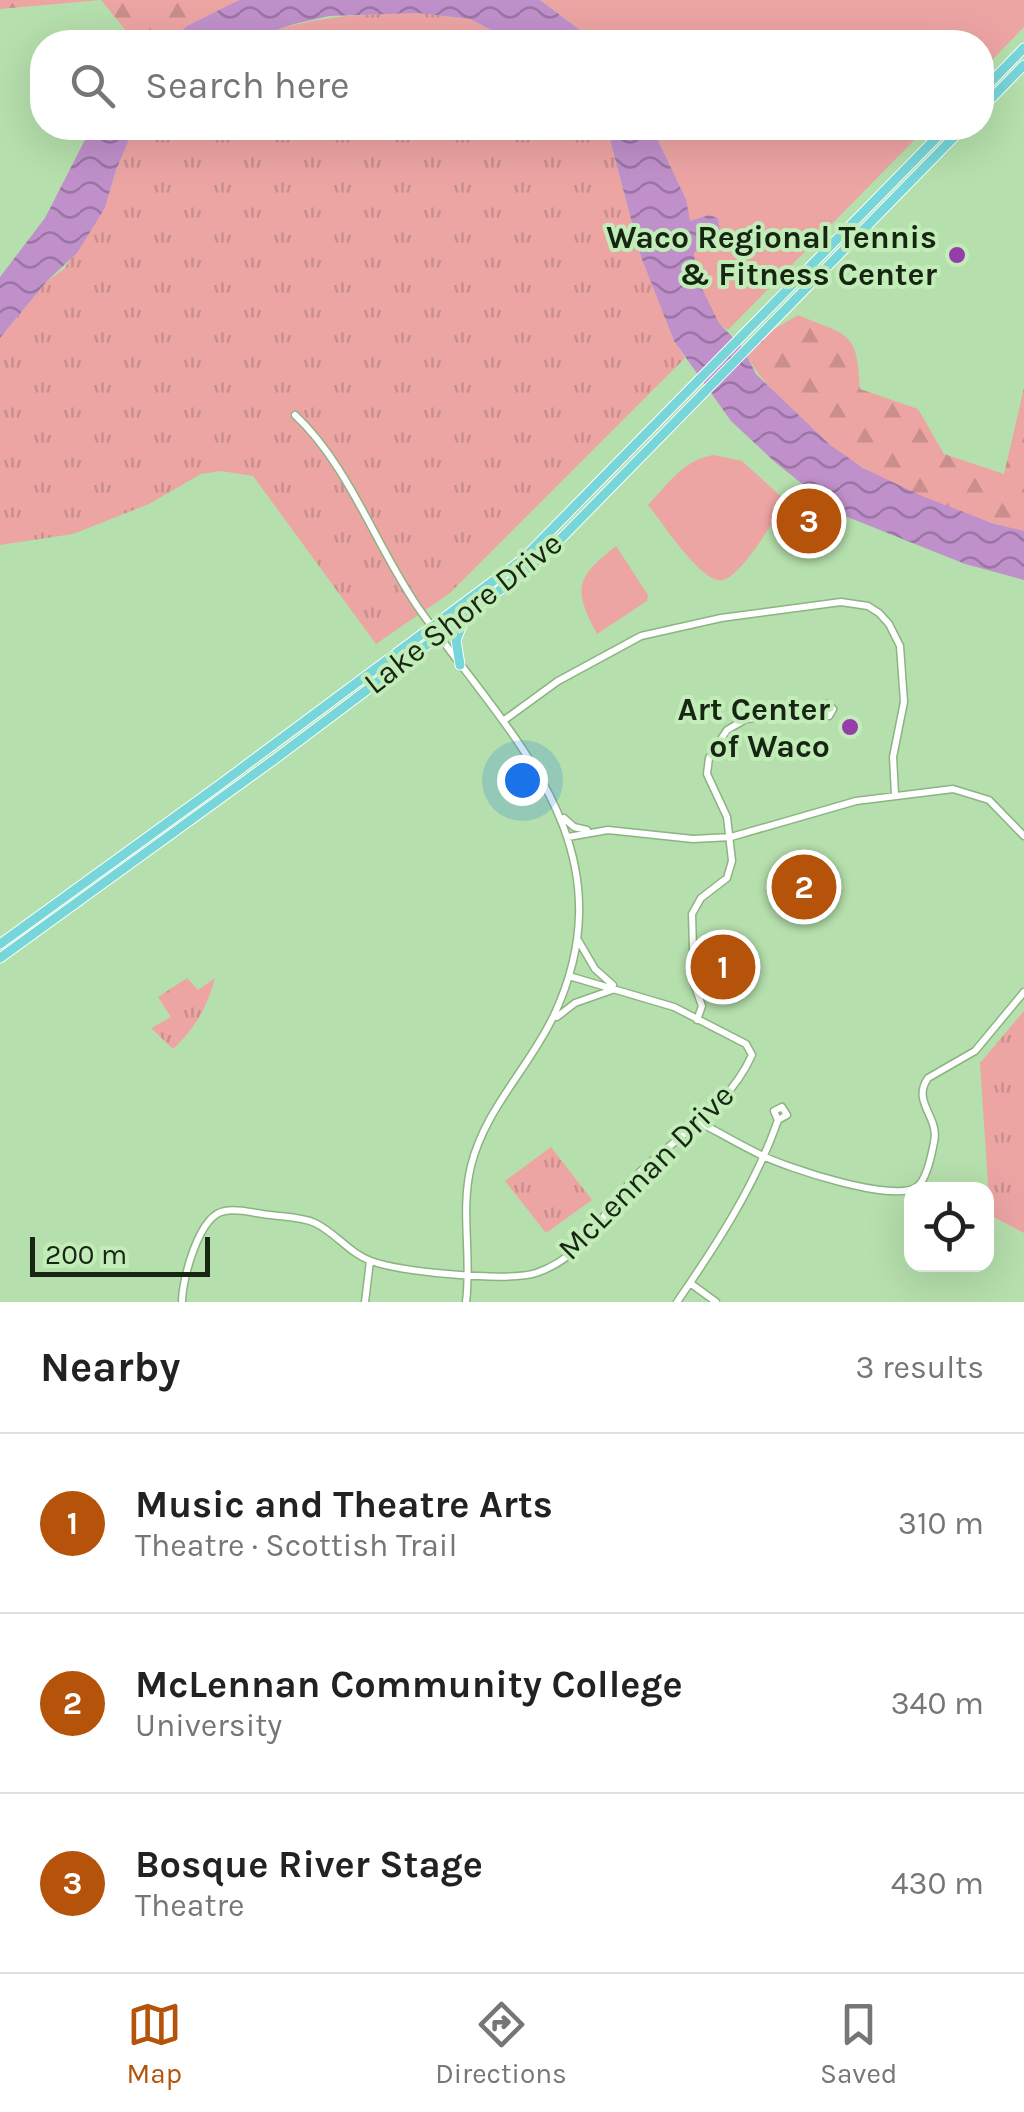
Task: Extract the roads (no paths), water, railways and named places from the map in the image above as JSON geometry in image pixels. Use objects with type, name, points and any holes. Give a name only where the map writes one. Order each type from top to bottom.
[{"type":"main road","points":[[994,79],[1024,48]]},
{"type":"main road","points":[[994,96],[1024,65]]},
{"type":"main road","name":"Lake Shore Drive","points":[[0,958],[274,759],[536,547],[934,140]]},
{"type":"main road","name":"Lake Shore Drive","points":[[0,944],[434,631],[466,614],[553,548],[951,140]]},
{"type":"main road","points":[[460,665],[456,640],[466,614]]},
{"type":"street","points":[[294,415],[341,476],[434,631],[539,771],[568,837],[578,897],[569,976],[549,1026],[491,1118],[474,1155],[466,1202],[466,1302]]},
{"type":"street","points":[[503,721],[542,691],[641,636],[758,612],[855,603],[880,614],[900,646],[904,698],[893,757],[896,794]]},
{"type":"street","points":[[569,976],[674,1007],[697,1020],[702,1006],[694,984],[692,914],[701,898],[727,878],[732,862],[723,804],[708,774],[709,758],[720,738],[746,719],[818,712]]},
{"type":"street","points":[[561,816],[574,827],[594,830],[693,839],[730,837],[832,806],[953,789],[999,806],[1024,836]]},
{"type":"street","points":[[568,837],[594,830]]},
{"type":"street","points":[[576,937],[595,969],[618,988]]},
{"type":"street","points":[[549,1026],[575,1003],[618,988]]},
{"type":"street","points":[[700,1122],[765,1158],[857,1187],[908,1190],[918,1186],[935,1140],[935,1128],[920,1094],[923,1085],[928,1078],[975,1050],[1024,992]]},
{"type":"street","name":"McLennan Drive","points":[[182,1302],[186,1265],[212,1218],[221,1211],[312,1222],[370,1261],[469,1276],[510,1278],[534,1274],[570,1257],[593,1234],[641,1171],[700,1122],[738,1083],[751,1051],[746,1044],[697,1020]]},
{"type":"street","points":[[677,1302],[728,1226],[765,1158],[778,1120]]},
{"type":"street","points":[[364,1302],[370,1261]]},
{"type":"street","points":[[690,1283],[716,1302]]},
{"type":"water","points":[[239,0],[540,0],[580,30],[491,30],[470,19],[417,13],[329,16],[277,30],[182,30]]},
{"type":"water","points":[[85,140],[129,140],[105,208],[77,253],[47,281],[0,338],[0,277],[45,218]]},
{"type":"water","points":[[610,140],[658,140],[686,199],[690,221],[709,215],[718,218],[721,242],[699,246],[694,254],[697,279],[719,323],[743,348],[756,374],[829,444],[863,468],[922,496],[1024,531],[1024,580],[965,564],[840,514],[776,463],[731,421],[674,341],[641,257]]},
{"type":"place","name":"Waco Regional Tennis & Fitness Center","points":[[957,255]]},
{"type":"place","name":"Bosque River Stage","points":[[809,521]]},
{"type":"place","name":"Art Center of Waco","points":[[850,727]]},
{"type":"place","name":"McLennan Community College","points":[[804,887]]},
{"type":"place","name":"Music and Theatre Arts","points":[[723,967]]}]
